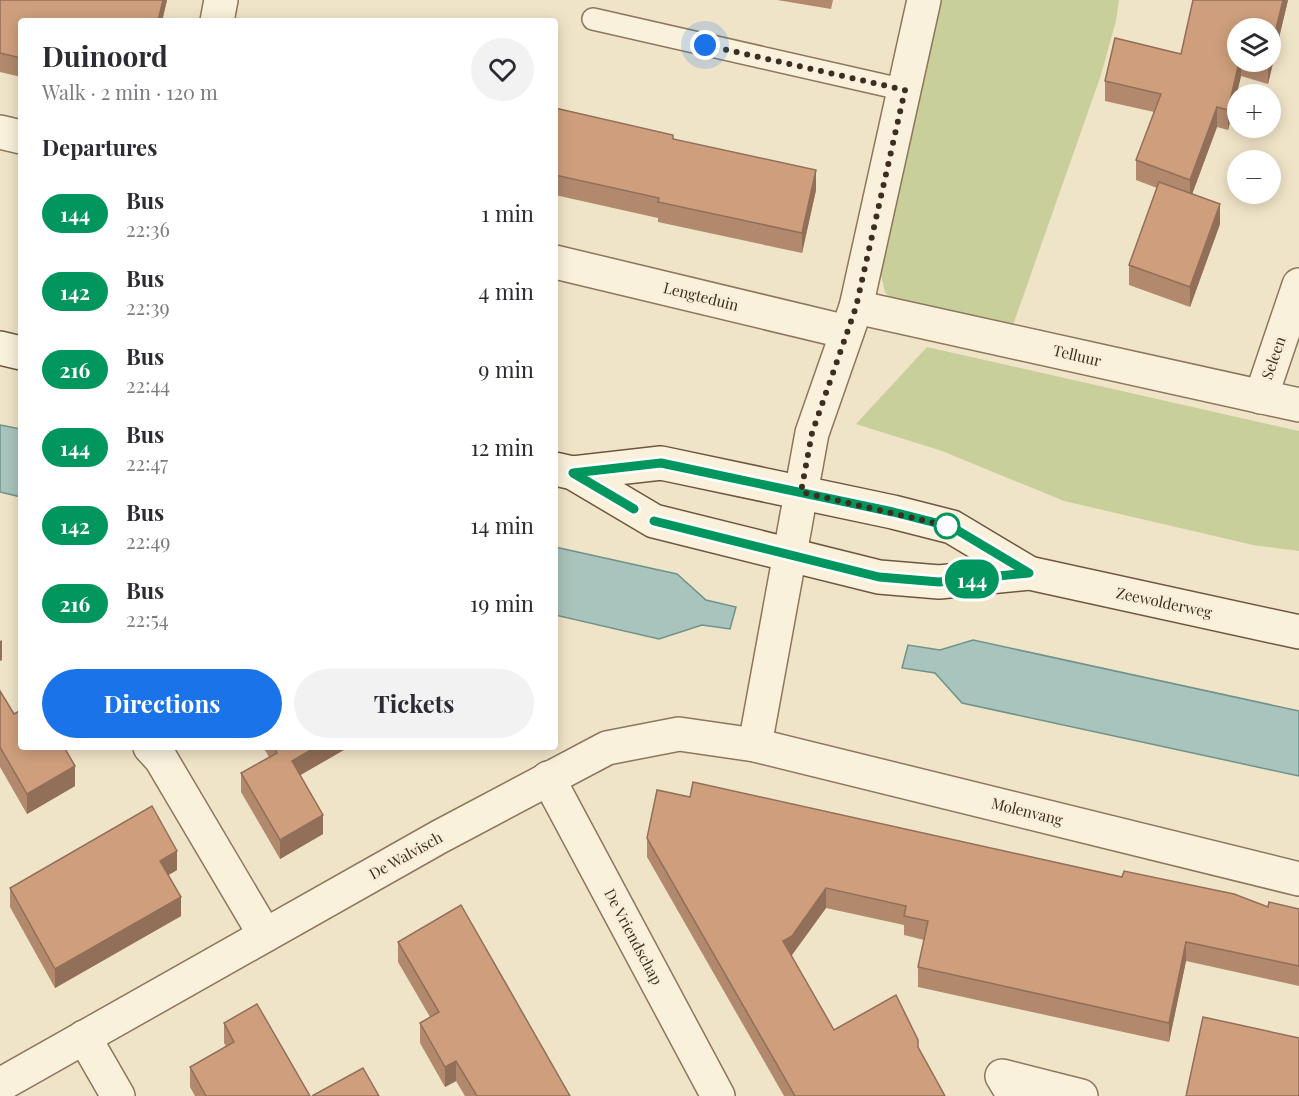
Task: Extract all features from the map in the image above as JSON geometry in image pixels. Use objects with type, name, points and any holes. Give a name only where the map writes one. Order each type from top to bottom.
[{"type":"street","points":[[218,18],[221,0]]},
{"type":"street","points":[[755,745],[812,433],[852,320],[924,0]]},
{"type":"street","points":[[0,132],[18,136]]},
{"type":"street","name":"Lengteduin","points":[[558,263],[852,320]]},
{"type":"street","name":"Seleen","points":[[1261,397],[1299,285]]},
{"type":"street","name":"Telluur","points":[[852,320],[1299,405]]},
{"type":"street","points":[[0,348],[18,352]]},
{"type":"street","name":"Zeewolderweg","points":[[564,471],[661,463],[801,492],[952,527],[1029,573]]},
{"type":"street","name":"Zeewolderweg","points":[[564,471],[654,521],[879,577],[939,582],[1029,573],[1299,632]]},
{"type":"street","name":"Molenvang","points":[[548,778],[607,748],[679,734],[755,745],[1299,879]]},
{"type":"street","points":[[153,750],[161,759],[266,935]]},
{"type":"street","name":"De Walvisch","points":[[0,1085],[439,837],[548,778]]},
{"type":"street","name":"De Vriendschap","points":[[548,778],[718,1096]]},
{"type":"street","points":[[84,1037],[118,1096]]},
{"type":"street","points":[[1014,1096],[1002,1076],[1080,1096]]},
{"type":"lane","points":[[593,20],[905,90]]},
{"type":"green space","points":[[942,0],[1119,0],[1116,21],[1101,75],[1012,328],[892,300],[885,292],[880,271]]},
{"type":"green space","points":[[927,347],[1299,431],[1299,551],[1253,545],[1064,501],[942,451],[856,424]]},
{"type":"water","points":[[0,425],[18,428],[18,496],[0,492]]},
{"type":"water","points":[[558,548],[677,574],[706,600],[736,607],[730,629],[702,625],[659,639],[558,616]]},
{"type":"water","points":[[973,640],[1299,711],[1299,776],[962,703],[935,673],[902,668],[908,645],[940,650]]},
{"type":"building","points":[[0,0],[163,0],[159,18],[18,18],[18,57],[0,53]]},
{"type":"building","points":[[1193,0],[1283,0],[1279,18],[1227,18],[1227,72],[1237,72],[1234,84],[1227,84],[1227,110],[1217,107],[1190,180],[1136,160],[1161,94],[1105,81],[1115,38],[1181,54]]},
{"type":"building","points":[[558,109],[673,135],[673,139],[816,170],[802,233],[658,202],[659,198],[558,176]]},
{"type":"building","points":[[1159,182],[1220,204],[1190,287],[1129,265]]},
{"type":"building","points":[[0,691],[14,714],[18,712],[18,750],[66,750],[75,766],[27,794],[0,747]]},
{"type":"building","points":[[276,750],[311,750],[292,761],[323,815],[280,840],[241,773],[277,753]]},
{"type":"building","points":[[693,782],[1122,877],[1124,871],[1234,894],[1268,907],[1269,902],[1299,909],[1299,966],[1186,942],[1169,1023],[918,967],[928,921],[904,916],[906,906],[826,888],[792,936],[783,941],[834,1030],[896,995],[918,1040],[918,1047],[945,1096],[795,1096],[647,838],[657,790],[690,797]]},
{"type":"building","points":[[152,806],[177,851],[160,861],[181,897],[55,969],[10,888]]},
{"type":"building","points":[[461,905],[570,1096],[477,1096],[456,1061],[445,1067],[420,1023],[439,1012],[398,942]]},
{"type":"building","points":[[257,1004],[310,1096],[206,1096],[190,1067],[234,1042],[224,1023]]},
{"type":"building","points":[[1203,1017],[1299,1038],[1299,1096],[1186,1096]]},
{"type":"building","points":[[363,1068],[379,1096],[312,1096]]},
{"type":"bus line","name":"144","points":[[634,509],[573,473],[661,463],[893,512],[952,527],[1029,573],[939,582],[879,577],[654,521]]},
{"type":"route","points":[[705,45],[905,90],[856,307],[812,433],[801,492],[952,527],[947,526]]}]
